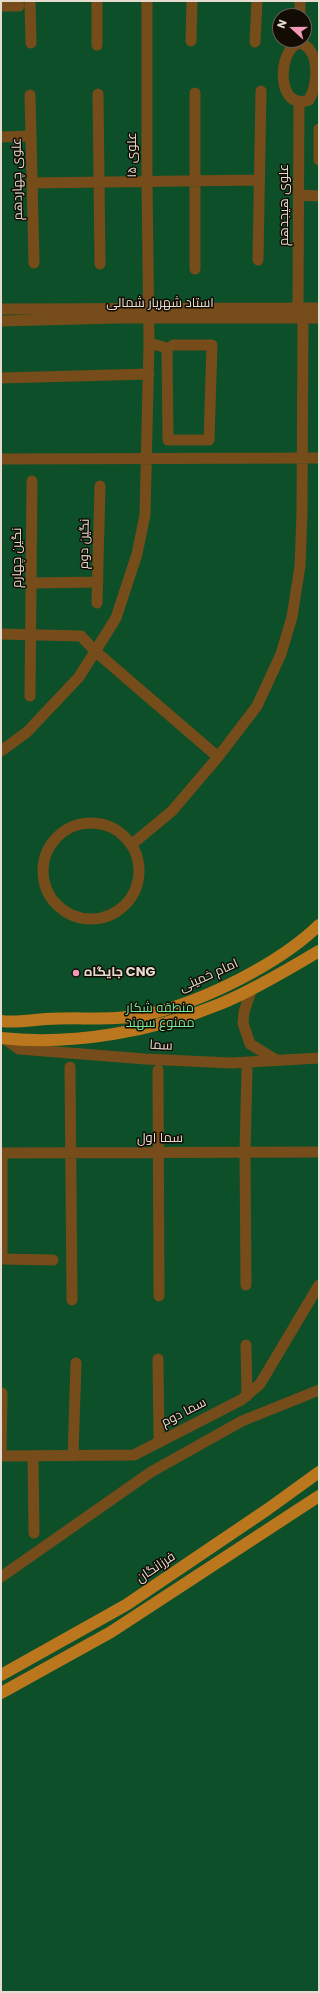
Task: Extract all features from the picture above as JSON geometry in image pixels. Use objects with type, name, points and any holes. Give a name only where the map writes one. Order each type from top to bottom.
[{"type":"main road","name":"امام خمینی","points":[[1,1021],[100,1019],[148,1014],[199,998],[269,964],[319,925]]},
{"type":"main road","name":"امام خمینی","points":[[3,1039],[80,1038],[137,1031],[221,1004],[319,951]]},
{"type":"main road","name":"فرزانگان","points":[[1,1675],[126,1605],[268,1509],[319,1472]]},
{"type":"main road","points":[[1,1693],[111,1632],[319,1496]]},
{"type":"street","points":[[30,1],[30,43]]},
{"type":"street","points":[[97,1],[97,45]]},
{"type":"street","name":"علوی ۱۵","points":[[1,751],[32,726],[79,677],[116,618],[137,554],[145,515],[150,343],[147,182],[147,1]]},
{"type":"street","points":[[191,41],[192,1]]},
{"type":"street","points":[[255,42],[257,1]]},
{"type":"street","points":[[1,6],[19,6]]},
{"type":"street","points":[[291,48],[289,50],[284,70],[286,92],[292,100],[299,102],[309,100],[313,93],[317,73],[316,61],[313,51],[310,48]]},
{"type":"street","points":[[258,260],[261,91]]},
{"type":"street","points":[[195,93],[195,269]]},
{"type":"street","points":[[98,94],[100,264]]},
{"type":"street","name":"علوی چهاردهم","points":[[30,95],[34,263]]},
{"type":"street","name":"علوی هیجدهم","points":[[131,845],[172,811],[218,757],[257,706],[281,654],[290,625],[300,566],[303,458],[300,313],[299,102]]},
{"type":"street","points":[[319,128],[319,160]]},
{"type":"street","points":[[1,137],[31,136]]},
{"type":"street","points":[[32,183],[259,180]]},
{"type":"street","points":[[299,195],[319,196]]},
{"type":"street","name":"استاد شهریار شمالی","points":[[1,309],[149,313],[300,313],[319,308]]},
{"type":"street","name":"استاد شهریار شمالی","points":[[1,321],[149,313]]},
{"type":"street","name":"استاد شهریار شمالی","points":[[300,313],[319,318]]},
{"type":"street","points":[[150,343],[167,348],[168,440],[209,440],[212,345],[173,345]]},
{"type":"street","points":[[1,378],[148,374]]},
{"type":"street","points":[[1,459],[319,458]]},
{"type":"street","name":"نگین چهارم","points":[[30,696],[32,635],[32,481]]},
{"type":"street","name":"نگین دوم","points":[[97,603],[100,486]]},
{"type":"street","points":[[32,582],[98,582]]},
{"type":"street","points":[[1,634],[81,636],[95,651],[218,757]]},
{"type":"street","points":[[101,824],[115,830],[131,845],[137,859],[138,881],[128,901],[117,911],[96,919],[81,918],[61,908],[51,897],[43,876],[44,861],[54,841],[65,831],[79,825],[101,824]]},
{"type":"street","points":[[252,988],[244,1012],[243,1023],[250,1044],[276,1060]]},
{"type":"street","name":"سما","points":[[3,1039],[19,1049],[145,1059],[230,1063],[319,1058]]},
{"type":"street","points":[[70,1066],[72,1300]]},
{"type":"street","points":[[246,1284],[245,1153],[247,1069]]},
{"type":"street","points":[[158,1070],[159,1296]]},
{"type":"street","name":"سما اول","points":[[2,1153],[319,1152]]},
{"type":"street","points":[[2,1153],[2,1259],[53,1260]]},
{"type":"street","name":"سما دوم","points":[[1,1455],[134,1455],[247,1396],[260,1384],[319,1285]]},
{"type":"street","points":[[246,1345],[247,1396]]},
{"type":"street","points":[[158,1359],[159,1442]]},
{"type":"street","points":[[73,1456],[76,1363]]},
{"type":"street","points":[[1,1577],[151,1472],[242,1421],[319,1390]]},
{"type":"street","points":[[1,1455],[2,1393]]},
{"type":"street","points":[[33,1456],[34,1533]]},
{"type":"green space","name":"منطقه شکار ممنوع سهند","points":[[1,1],[319,1],[319,1992],[1,1992]]},
{"type":"place","name":"جایگاه CNG","points":[[76,973]]}]
